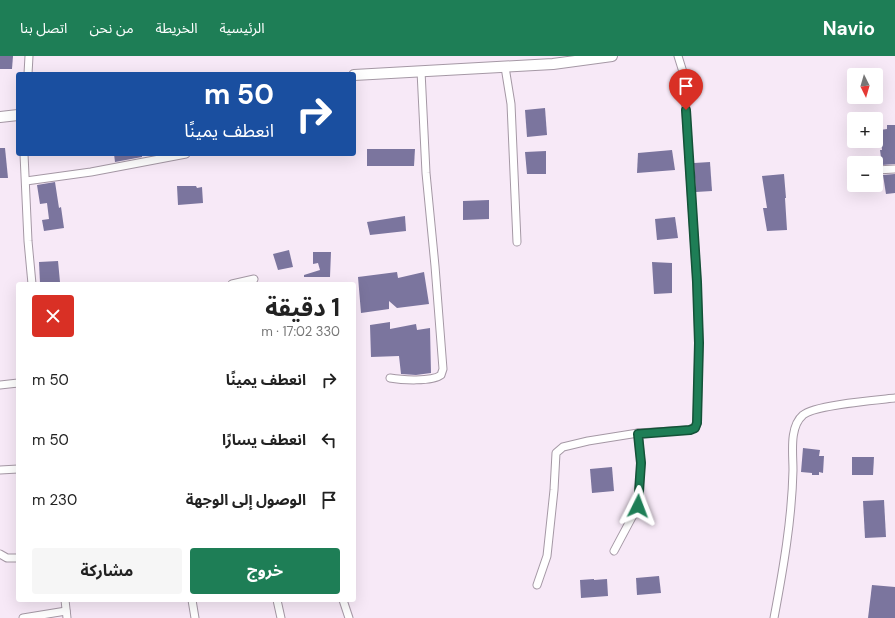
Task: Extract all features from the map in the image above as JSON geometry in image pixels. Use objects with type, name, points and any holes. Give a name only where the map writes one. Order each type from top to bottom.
[{"type":"street","points":[[28,72],[29,56]]},
{"type":"street","points":[[356,75],[505,67],[552,60],[612,56]]},
{"type":"street","points":[[537,585],[547,556],[554,490],[556,453],[563,447],[588,440],[690,430],[695,428],[697,423],[699,343],[697,282],[683,72],[678,56]]},
{"type":"street","points":[[505,67],[511,104],[517,242]]},
{"type":"street","points":[[390,378],[401,380],[434,378],[441,375],[443,369],[426,174],[421,71]]},
{"type":"street","points":[[0,117],[16,116]]},
{"type":"street","points":[[24,156],[28,241],[32,282]]},
{"type":"street","points":[[26,181],[91,172],[175,156]]},
{"type":"street","points":[[883,170],[895,169]]},
{"type":"street","points":[[239,282],[254,278]]},
{"type":"street","points":[[0,385],[16,383]]},
{"type":"street","points":[[774,618],[782,576],[788,526],[794,427],[803,415],[815,409],[895,398]]},
{"type":"street","points":[[614,551],[638,506],[641,463],[638,434]]},
{"type":"street","points":[[0,470],[16,469]]},
{"type":"street","points":[[0,554],[7,558],[16,558]]},
{"type":"street","points":[[23,618],[67,614],[65,602]]},
{"type":"street","points":[[192,602],[195,618]]},
{"type":"street","points":[[277,602],[281,618]]},
{"type":"street","points":[[344,602],[349,618]]},
{"type":"building","points":[[0,56],[13,56],[12,69],[0,69]]},
{"type":"building","points":[[545,108],[547,135],[527,137],[525,110]]},
{"type":"building","points":[[887,125],[895,125],[895,164],[883,165],[883,156],[881,156],[880,150],[883,148],[883,130],[887,129]]},
{"type":"building","points":[[0,148],[5,148],[8,178],[0,178]]},
{"type":"building","points":[[367,149],[415,149],[414,166],[367,166]]},
{"type":"building","points":[[672,150],[675,170],[637,173],[638,153]]},
{"type":"building","points":[[546,151],[546,174],[527,174],[525,152]]},
{"type":"building","points":[[114,156],[142,156],[142,157],[115,162]]},
{"type":"building","points":[[710,162],[712,191],[696,192],[694,163]]},
{"type":"building","points":[[784,174],[787,230],[767,231],[763,208],[767,208],[762,176]]},
{"type":"building","points":[[895,174],[895,193],[886,194],[883,175]]},
{"type":"building","points":[[55,182],[64,228],[44,231],[42,220],[49,219],[47,203],[40,204],[37,185]]},
{"type":"building","points":[[177,186],[202,187],[203,203],[178,205]]},
{"type":"building","points":[[489,200],[489,219],[463,220],[463,201]]},
{"type":"building","points":[[405,216],[406,231],[370,235],[367,222]]},
{"type":"building","points":[[675,217],[678,238],[657,240],[655,219]]},
{"type":"building","points":[[289,250],[293,267],[278,270],[273,254]]},
{"type":"building","points":[[313,252],[331,252],[330,277],[304,277],[304,275],[320,270],[318,263],[313,264]]},
{"type":"building","points":[[58,261],[60,282],[40,282],[39,262]]},
{"type":"building","points":[[652,262],[672,263],[672,293],[654,294]]},
{"type":"building","points":[[397,272],[398,278],[424,272],[429,304],[397,308],[389,301],[389,309],[361,313],[358,277]]},
{"type":"building","points":[[390,322],[390,329],[416,324],[417,330],[430,328],[431,373],[416,375],[401,374],[399,356],[371,357],[370,325]]},
{"type":"building","points":[[803,448],[820,450],[819,456],[824,456],[823,473],[819,472],[819,475],[812,475],[812,473],[801,472]]},
{"type":"building","points":[[852,457],[874,457],[873,475],[852,475]]},
{"type":"building","points":[[612,467],[614,491],[592,493],[590,469]]},
{"type":"building","points":[[884,500],[886,537],[865,538],[863,501]]},
{"type":"building","points":[[659,576],[661,593],[637,595],[636,578]]},
{"type":"building","points":[[607,579],[608,596],[581,598],[580,580]]},
{"type":"building","points":[[872,585],[895,587],[895,618],[868,618]]},
{"type":"route","points":[[638,506],[641,463],[638,434],[690,430],[695,428],[697,423],[699,343],[697,282],[686,110]]}]
